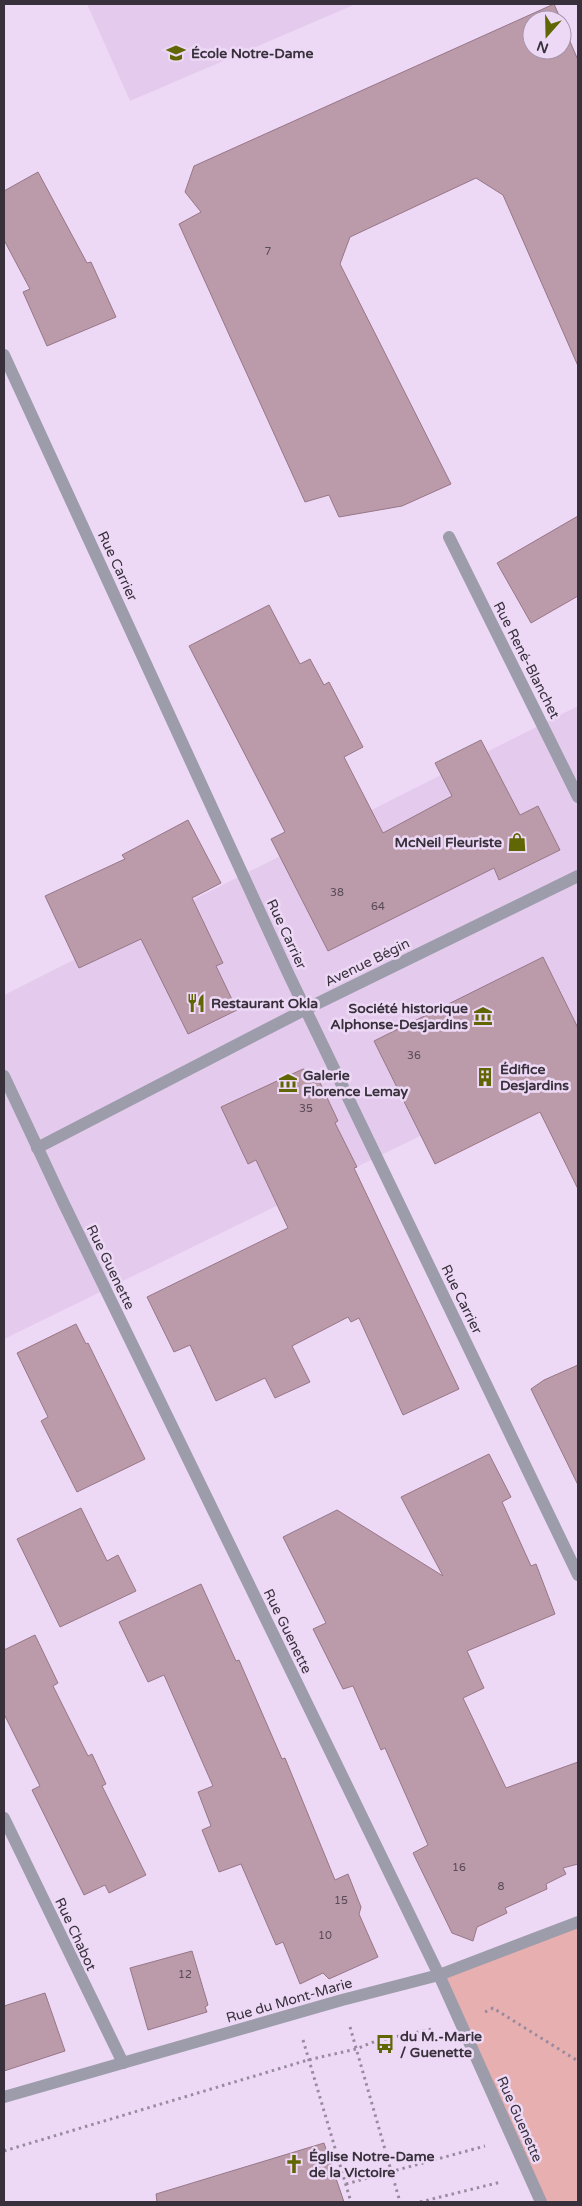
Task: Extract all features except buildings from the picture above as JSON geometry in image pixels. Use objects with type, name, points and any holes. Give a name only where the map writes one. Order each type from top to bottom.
[{"type":"street","name":"Rue Carrier","points":[[4,355],[306,1009],[578,1576]]},
{"type":"street","name":"Rue René-Blanchet","points":[[448,537],[578,797]]},
{"type":"street","name":"Avenue Bégin","points":[[37,1148],[306,1009],[578,876]]},
{"type":"street","name":"Rue Guenette","points":[[4,1076],[37,1148],[439,1975],[540,2202]]},
{"type":"street","name":"Rue Chabot","points":[[4,1818],[122,2063]]},
{"type":"street","name":"Rue du Mont-Marie","points":[[4,2097],[342,2000],[439,1975],[578,1922]]},
{"type":"path","points":[[342,2000],[400,2202]]},
{"type":"path","points":[[4,2151],[308,2060],[356,2049],[376,2041],[460,2023],[493,2008],[578,2061]]},
{"type":"path","points":[[296,2013],[308,2060],[351,2202]]},
{"type":"path","points":[[346,2184],[512,2139]]},
{"type":"path","points":[[420,2202],[528,2176]]},
{"type":"shaded area","name":"École Notre-Dame","points":[[87,4],[356,4],[130,101]]},
{"type":"shaded area","points":[[578,706],[578,1059],[4,1339],[4,995]]},
{"type":"shaded area","points":[[578,1922],[578,2202],[541,2202],[439,1975]]},
{"type":"place","name":"École Notre-Dame","points":[[176,53]]},
{"type":"place","name":"McNeil Fleuriste","points":[[517,842]]},
{"type":"place","name":"Restaurant Okla","points":[[196,1003]]},
{"type":"place","name":"Société historique Alphonse-Desjardins","points":[[483,1016]]},
{"type":"place","name":"Édifice Desjardins","points":[[485,1077]]},
{"type":"place","name":"Galerie Florence Lemay","points":[[288,1083]]},
{"type":"place","name":"du M.-Marie / Guenette","points":[[385,2044]]},
{"type":"place","name":"Église Notre-Dame de la Victoire","points":[[294,2164]]}]
